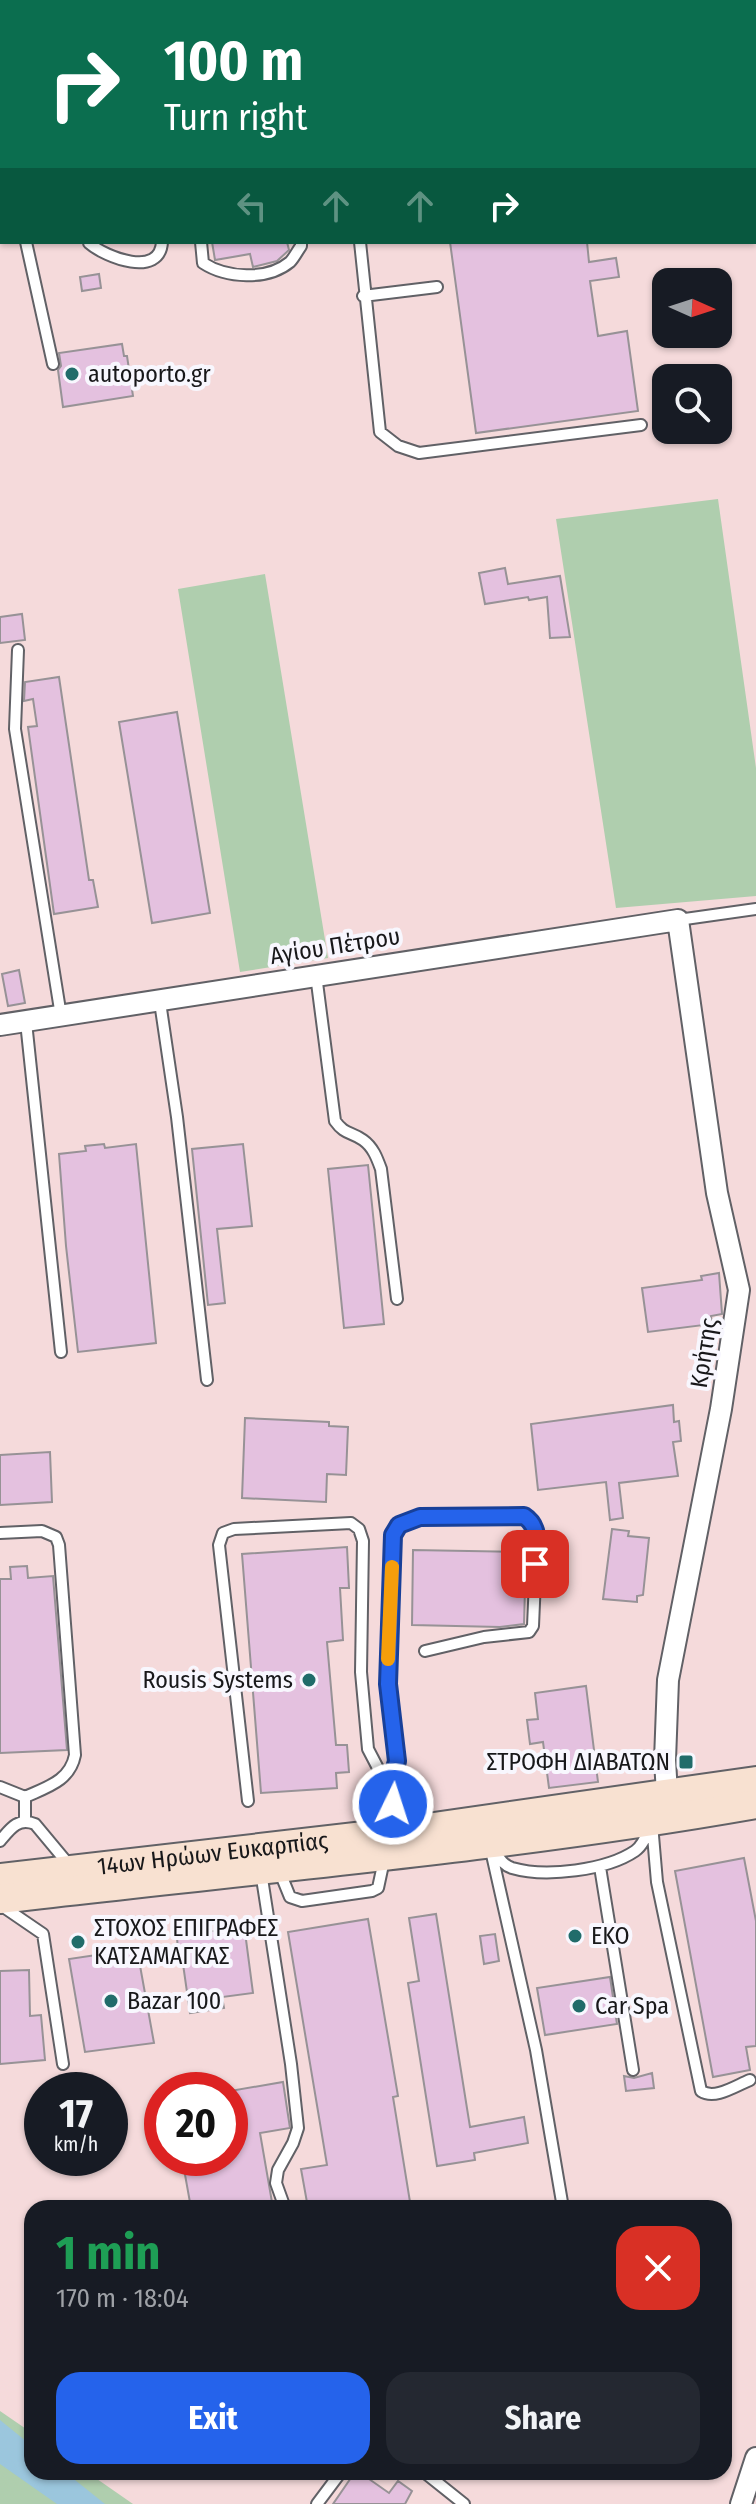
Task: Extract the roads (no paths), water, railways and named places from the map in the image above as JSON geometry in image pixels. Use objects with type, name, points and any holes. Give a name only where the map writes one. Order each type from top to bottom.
[{"type":"main road","name":"14ων Ηρώων Ευκαρπίας","points":[[0,1902],[270,1869],[667,1794],[756,1781]]},
{"type":"main road","name":"14ων Ηρώων Ευκαρπίας","points":[[0,1878],[392,1844],[490,1844],[756,1804]]},
{"type":"street","name":"Αγίου Πέτρου","points":[[0,1025],[678,920]]},
{"type":"street","name":"Κρήτης","points":[[667,1794],[668,1680],[721,1409],[739,1290],[717,1193],[678,920]]},
{"type":"street","points":[[741,2504],[756,2458]]},
{"type":"lane","points":[[26,244],[53,364]]},
{"type":"lane","points":[[91,244],[109,256],[144,262],[156,259],[162,244]]},
{"type":"lane","points":[[201,244],[203,263],[215,271],[240,275],[263,272],[290,262],[301,244]]},
{"type":"lane","points":[[360,244],[363,296],[380,432],[398,446],[419,453],[641,425]]},
{"type":"lane","points":[[363,296],[437,287]]},
{"type":"lane","points":[[18,650],[15,729],[61,1016]]},
{"type":"lane","points":[[678,920],[756,909]]},
{"type":"lane","points":[[316,975],[335,1121],[343,1132],[363,1140],[374,1151],[381,1169],[397,1299]]},
{"type":"lane","points":[[160,1002],[177,1117],[207,1380]]},
{"type":"lane","points":[[26,1022],[61,1352]]},
{"type":"lane","points":[[392,1844],[391,1783],[397,1761],[388,1684],[393,1535],[399,1525],[420,1517],[524,1516],[533,1522],[537,1533],[533,1626],[529,1632],[484,1637],[425,1651]]},
{"type":"lane","points":[[248,1801],[219,1545],[223,1533],[234,1529],[351,1523],[359,1529],[363,1541],[361,1672],[368,1749],[380,1772],[391,1783]]},
{"type":"lane","points":[[0,1533],[42,1531],[56,1537],[59,1545],[75,1755],[63,1779],[25,1797],[0,1787]]},
{"type":"lane","points":[[25,1797],[25,1821]]},
{"type":"lane","points":[[0,1841],[14,1825],[25,1821],[35,1824],[74,1871]]},
{"type":"lane","points":[[490,1844],[502,1862],[512,1868],[546,1871],[600,1867],[637,1850],[652,1822]]},
{"type":"lane","points":[[652,1822],[657,1882],[701,2091],[713,2095],[750,2080]]},
{"type":"lane","points":[[490,1844],[536,2050],[562,2200]]},
{"type":"lane","points":[[600,1867],[633,2070]]},
{"type":"lane","points":[[270,1869],[298,2128],[278,2170],[276,2183],[282,2200]]},
{"type":"lane","points":[[0,1902],[43,1934],[63,2064]]},
{"type":"lane","points":[[317,2504],[335,2480]]},
{"type":"lane","points":[[434,2480],[464,2504]]},
{"type":"water","points":[[0,2420],[24,2440],[24,2480],[75,2480],[105,2504],[57,2504],[0,2464]]},
{"type":"place","name":"autoporto.gr","points":[[72,374]]},
{"type":"place","name":"Rousis Systems","points":[[309,1680]]},
{"type":"place","name":"ΣΤΡΟΦΗ ΔΙΑΒΑΤΩΝ","points":[[686,1762]]},
{"type":"place","name":"ΕΚΟ","points":[[575,1936]]},
{"type":"place","name":"ΣΤΟΧΟΣ ΕΠΙΓΡΑΦΕΣ ΚΑΤΣΑΜΑΓΚΑΣ","points":[[78,1942]]},
{"type":"place","name":"Bazar 100","points":[[111,2001]]},
{"type":"place","name":"Car Spa","points":[[579,2006]]}]
